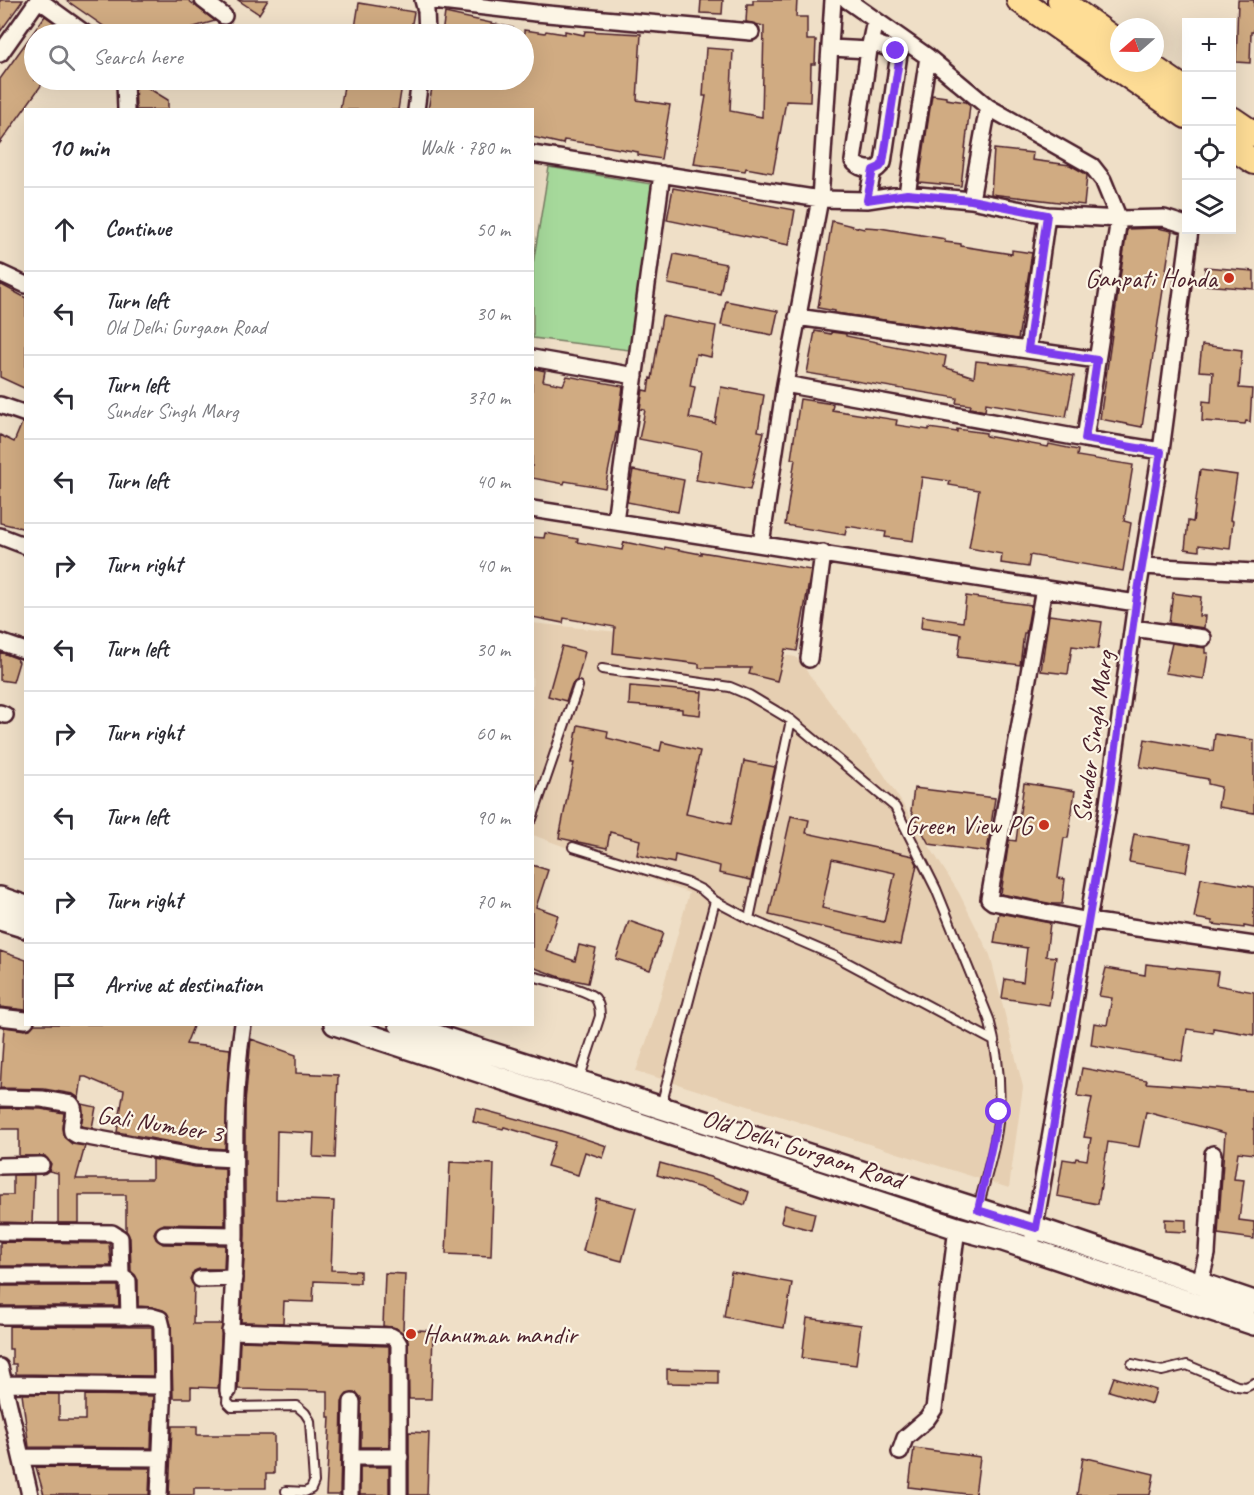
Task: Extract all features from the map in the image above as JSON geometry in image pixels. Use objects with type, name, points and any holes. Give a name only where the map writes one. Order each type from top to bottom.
[{"type":"main road","points":[[1019,0],[1182,113]]},
{"type":"main road","points":[[1071,6],[1110,36]]},
{"type":"main road","points":[[1159,72],[1182,87]]},
{"type":"main road","points":[[1236,122],[1254,134]]},
{"type":"main road","points":[[1236,150],[1254,162]]},
{"type":"main road","points":[[0,898],[24,906]]},
{"type":"main road","points":[[0,919],[24,926]]},
{"type":"main road","name":"Old Delhi Gurgaon Road","points":[[341,1026],[1254,1324]]},
{"type":"main road","name":"Old Delhi Gurgaon Road","points":[[426,1028],[579,1082],[1036,1228],[1254,1302]]},
{"type":"street","points":[[0,54],[39,0],[72,24]]},
{"type":"street","points":[[203,0],[224,16]]},
{"type":"street","points":[[428,24],[424,0],[536,13],[751,32]]},
{"type":"street","points":[[761,544],[785,384],[820,199],[831,48],[832,0]]},
{"type":"street","points":[[847,0],[928,57],[988,107],[1092,166],[1102,180],[1119,219],[1085,439]]},
{"type":"street","points":[[831,48],[870,46],[896,51],[900,54],[883,163],[873,170],[860,167],[853,161],[870,46],[875,20]]},
{"type":"street","points":[[907,194],[928,57]]},
{"type":"street","points":[[125,90],[126,108]]},
{"type":"street","points":[[416,108],[419,90]]},
{"type":"street","points":[[971,200],[988,107]]},
{"type":"street","points":[[534,154],[820,199],[867,200],[907,194],[971,200],[1047,215],[1119,219],[1164,218],[1182,224]]},
{"type":"street","points":[[867,200],[873,170]]},
{"type":"street","points":[[615,521],[662,174]]},
{"type":"street","points":[[1028,349],[1047,215]]},
{"type":"street","name":"Sunder Singh Marg","points":[[1030,1249],[1036,1228],[1107,811],[1136,603],[1161,452],[1189,234]]},
{"type":"street","points":[[0,273],[24,284]]},
{"type":"street","points":[[797,318],[1097,360]]},
{"type":"street","points":[[534,358],[635,376]]},
{"type":"street","points":[[785,384],[1161,452]]},
{"type":"street","points":[[0,405],[24,413]]},
{"type":"street","points":[[534,508],[1136,603]]},
{"type":"street","points":[[0,536],[24,545]]},
{"type":"street","points":[[809,659],[823,553]]},
{"type":"street","points":[[1143,566],[1254,572]]},
{"type":"street","points":[[1044,588],[989,899],[993,902],[1089,921],[1254,945]]},
{"type":"street","points":[[1133,628],[1203,638]]},
{"type":"street","points":[[0,642],[24,650]]},
{"type":"street","points":[[0,1022],[24,1020]]},
{"type":"street","points":[[228,1391],[234,1278],[234,1159],[238,1058],[243,1026]]},
{"type":"street","points":[[572,1102],[579,1082]]},
{"type":"street","name":"Gali Number 3","points":[[0,1098],[42,1099],[71,1104],[74,1111],[71,1127],[72,1132],[77,1135],[197,1157],[234,1159]]},
{"type":"street","points":[[1200,1283],[1207,1254],[1213,1154]]},
{"type":"street","points":[[0,1166],[41,1165]]},
{"type":"street","points":[[900,1452],[904,1438],[927,1419],[934,1409],[957,1228]]},
{"type":"street","points":[[0,1232],[112,1233],[120,1238],[121,1276]]},
{"type":"street","points":[[164,1234],[235,1235]]},
{"type":"street","points":[[0,1276],[121,1276],[128,1281],[129,1317]]},
{"type":"street","points":[[200,1278],[234,1278]]},
{"type":"street","points":[[0,1316],[157,1317],[162,1322],[159,1495]]},
{"type":"street","points":[[230,1331],[391,1336],[396,1339],[399,1344],[399,1495]]},
{"type":"street","points":[[0,1367],[30,1495]]},
{"type":"street","points":[[4,1384],[162,1386]]},
{"type":"street","points":[[350,1495],[352,1402]]},
{"type":"street","points":[[22,1457],[161,1458]]},
{"type":"street","points":[[351,1457],[400,1457]]},
{"type":"lane","points":[[602,669],[730,687],[749,695],[791,720],[895,807],[936,889],[989,1019],[994,1041],[998,1066],[999,1112],[978,1210]]},
{"type":"lane","points":[[534,813],[578,686]]},
{"type":"lane","points":[[749,919],[791,720]]},
{"type":"lane","points":[[573,847],[688,883],[749,919],[836,956],[994,1041]]},
{"type":"lane","points":[[661,1107],[715,901]]},
{"type":"lane","points":[[534,977],[584,992],[596,999],[600,1016],[579,1082]]},
{"type":"lane","points":[[1132,1364],[1162,1371],[1187,1365],[1237,1386],[1246,1387],[1254,1383]]},
{"type":"lane","points":[[228,1391],[227,1402],[232,1407],[297,1407],[310,1421],[314,1482],[311,1489],[305,1492],[286,1491]]},
{"type":"shaded area","points":[[534,623],[647,635],[796,657],[883,773],[959,893],[990,955],[1023,1087],[1009,1188],[636,1071],[653,1023],[689,893],[534,835]]},
{"type":"green space","points":[[549,167],[657,185],[629,350],[534,338],[534,258]]},
{"type":"building","points":[[0,0],[23,0],[0,32]]},
{"type":"building","points":[[66,0],[188,0],[215,21],[205,24],[101,24]]},
{"type":"building","points":[[238,0],[268,0],[259,14]]},
{"type":"building","points":[[701,0],[723,0],[722,14],[700,13]]},
{"type":"building","points":[[753,0],[797,0],[796,17],[807,17],[807,40],[816,40],[815,64],[811,64],[810,102],[786,101],[773,173],[746,168],[745,171],[694,164],[706,96],[703,96],[706,48],[733,50],[730,111],[762,117],[764,26],[746,22],[747,4],[753,4]]},
{"type":"building","points":[[1238,0],[1254,0],[1254,32],[1251,32],[1250,63],[1236,62]]},
{"type":"building","points":[[359,3],[414,12],[412,24],[356,24]]},
{"type":"building","points":[[445,13],[496,24],[443,24]]},
{"type":"building","points":[[45,16],[56,24],[39,24]]},
{"type":"building","points":[[534,31],[545,33],[546,31],[565,34],[565,31],[584,35],[585,31],[641,34],[637,100],[670,105],[661,159],[638,155],[638,152],[564,140],[563,144],[534,137],[534,108],[428,108],[432,90],[534,90]]},
{"type":"building","points":[[24,45],[24,90],[38,90],[0,143],[0,79]]},
{"type":"building","points":[[135,90],[152,90],[168,100],[168,108],[136,108]]},
{"type":"building","points":[[343,90],[401,90],[398,108],[340,108]]},
{"type":"building","points":[[932,95],[966,102],[970,105],[961,186],[919,182]]},
{"type":"building","points":[[994,149],[1033,153],[1032,160],[1070,165],[1086,174],[1084,205],[991,194]]},
{"type":"building","points":[[673,188],[795,210],[789,245],[667,220]]},
{"type":"building","points":[[832,221],[864,229],[865,227],[880,228],[945,239],[945,242],[961,244],[961,246],[1012,254],[1012,250],[1032,253],[1018,339],[835,313],[835,311],[818,308]]},
{"type":"building","points":[[1157,228],[1172,231],[1142,427],[1100,419],[1127,229]]},
{"type":"building","points":[[674,254],[726,264],[720,294],[668,284]]},
{"type":"building","name":"Ganpati Honda","points":[[1205,267],[1254,271],[1254,289],[1204,285]]},
{"type":"building","points":[[0,284],[24,297],[24,388],[0,377]]},
{"type":"building","points":[[726,301],[778,311],[773,335],[721,325]]},
{"type":"building","points":[[662,316],[716,326],[711,357],[696,354],[690,386],[695,387],[689,418],[715,423],[721,387],[764,395],[758,431],[764,432],[750,490],[696,480],[701,451],[639,439],[645,410],[640,409],[643,390],[648,391],[650,378],[652,379]]},
{"type":"building","points":[[815,331],[846,334],[846,336],[877,343],[946,356],[944,367],[974,377],[976,361],[1024,366],[1074,376],[1066,417],[986,403],[985,411],[970,408],[971,405],[956,403],[957,398],[807,373]]},
{"type":"building","points":[[1202,345],[1242,350],[1239,388],[1252,389],[1250,422],[1246,421],[1245,424],[1202,421],[1203,401],[1211,402],[1213,372],[1199,371]]},
{"type":"building","points":[[534,368],[545,371],[543,381],[563,385],[567,376],[623,386],[617,433],[605,488],[565,481],[564,484],[534,478]]},
{"type":"building","points":[[800,399],[833,404],[832,410],[897,420],[896,425],[929,430],[929,428],[957,432],[957,429],[986,433],[986,436],[1078,450],[1077,456],[1133,465],[1124,521],[1131,523],[1123,571],[1030,555],[1028,567],[1001,563],[1002,554],[969,548],[979,490],[949,485],[950,481],[922,477],[913,541],[885,537],[886,532],[847,526],[845,535],[785,525],[795,459],[791,459]]},
{"type":"building","points":[[24,423],[24,529],[0,523],[0,435],[14,442]]},
{"type":"building","points":[[633,470],[684,480],[678,512],[627,502]]},
{"type":"building","points":[[1200,470],[1237,475],[1230,520],[1233,521],[1230,549],[1199,545],[1199,551],[1185,549],[1188,521],[1193,522]]},
{"type":"building","points":[[545,533],[578,539],[577,542],[622,550],[624,542],[664,550],[665,547],[811,570],[797,651],[785,649],[777,681],[749,674],[751,668],[699,668],[699,664],[613,653],[615,627],[564,618],[563,623],[534,617],[534,537],[544,538]]},
{"type":"building","points":[[1173,593],[1201,597],[1199,616],[1205,616],[1204,628],[1169,623]]},
{"type":"building","points":[[966,596],[1031,605],[1026,633],[1024,633],[1020,665],[958,657],[961,634],[921,628],[922,616],[963,622]]},
{"type":"building","points":[[1049,615],[1102,622],[1098,649],[1072,646],[1068,674],[1041,671]]},
{"type":"building","points":[[1172,643],[1205,648],[1205,653],[1208,653],[1204,679],[1165,673]]},
{"type":"building","points":[[562,646],[585,652],[577,680],[572,684],[566,701],[548,696]]},
{"type":"building","points":[[0,652],[16,658],[19,662],[13,682],[0,680]]},
{"type":"building","points":[[630,686],[702,692],[700,715],[682,713],[682,709],[629,705]]},
{"type":"building","points":[[578,725],[608,731],[607,738],[660,751],[662,742],[700,751],[686,814],[731,824],[744,761],[775,767],[751,880],[719,873],[720,866],[675,855],[674,863],[637,855],[640,840],[610,832],[607,848],[559,838],[574,763],[571,763]]},
{"type":"building","points":[[1215,734],[1254,740],[1254,813],[1218,807],[1221,787],[1208,784],[1208,779],[1140,767],[1145,739],[1213,751]]},
{"type":"building","points":[[1024,783],[1075,791],[1068,838],[1064,838],[1058,878],[1065,879],[1062,904],[1001,894],[1009,840],[1016,841]]},
{"type":"building","points":[[914,788],[995,798],[987,852],[929,844],[911,811]]},
{"type":"building","points":[[791,816],[809,820],[806,833],[913,856],[917,864],[900,945],[769,915]],"holes":[[[832,859],[895,873],[884,922],[822,908]]]},
{"type":"building","points":[[1134,834],[1191,844],[1186,872],[1129,862]]},
{"type":"building","points":[[534,866],[548,870],[536,907],[558,915],[546,951],[575,961],[579,945],[596,949],[588,983],[560,977],[534,968]]},
{"type":"building","points":[[1201,878],[1254,887],[1254,928],[1212,924],[1212,921],[1194,918]]},
{"type":"building","points":[[999,913],[1050,923],[1046,956],[1056,957],[1049,1005],[1002,998],[1005,979],[1023,982],[1027,948],[994,943]]},
{"type":"building","points":[[629,921],[663,933],[650,970],[616,959]]},
{"type":"building","points":[[0,951],[24,959],[24,1010],[0,1007]]},
{"type":"building","points":[[1146,964],[1218,972],[1216,985],[1254,992],[1254,1035],[1213,1028],[1213,1033],[1187,1029],[1182,1061],[1091,1045],[1094,1023],[1107,1025],[1112,998],[1099,996],[1106,968],[1145,975]]},
{"type":"building","points":[[32,1026],[193,1026],[186,1044],[230,1049],[225,1149],[198,1147],[117,1132],[124,1090],[86,1077],[82,1077],[79,1098],[73,1094],[44,1089],[0,1088],[4,1027],[30,1029]]},
{"type":"building","points":[[251,1039],[296,1055],[296,1073],[338,1075],[335,1158],[313,1157],[314,1133],[277,1131],[276,1199],[334,1201],[331,1270],[360,1271],[360,1283],[314,1281],[313,1302],[284,1301],[283,1323],[241,1322],[245,1235],[245,1103]]},
{"type":"building","points":[[1082,1068],[1147,1080],[1146,1083],[1254,1091],[1254,1154],[1238,1152],[1234,1179],[1244,1180],[1239,1220],[1254,1222],[1254,1239],[1218,1234],[1225,1133],[1146,1112],[1139,1147],[1108,1142],[1098,1204],[1057,1196],[1063,1159],[1087,1160],[1091,1138],[1084,1137],[1092,1098],[1077,1096]]},
{"type":"building","points":[[82,1104],[96,1107],[92,1128],[81,1126]]},
{"type":"building","points":[[0,1108],[41,1109],[64,1113],[62,1128],[64,1137],[72,1144],[85,1146],[76,1179],[152,1179],[152,1159],[195,1167],[225,1168],[225,1225],[164,1224],[154,1233],[156,1239],[163,1244],[225,1245],[224,1269],[199,1269],[194,1271],[190,1279],[194,1286],[193,1324],[222,1324],[218,1388],[191,1387],[191,1398],[173,1398],[171,1325],[167,1313],[163,1310],[138,1306],[138,1280],[131,1271],[130,1238],[126,1231],[126,1195],[79,1195],[79,1223],[58,1223],[58,1173],[49,1171],[51,1164],[45,1156],[19,1156],[19,1129],[0,1129]]},
{"type":"building","points":[[476,1108],[607,1146],[603,1158],[585,1152],[578,1175],[547,1166],[555,1142],[504,1127],[503,1129],[473,1122]]},
{"type":"building","points":[[450,1162],[494,1164],[491,1256],[446,1254]]},
{"type":"building","points":[[660,1163],[710,1177],[749,1192],[745,1205],[701,1188],[657,1175]]},
{"type":"building","points":[[13,1175],[34,1175],[32,1223],[0,1222],[0,1195],[13,1195]]},
{"type":"building","points":[[596,1198],[636,1208],[622,1261],[583,1251]]},
{"type":"building","points":[[785,1205],[815,1213],[811,1230],[781,1222]]},
{"type":"building","points":[[1165,1219],[1186,1220],[1186,1232],[1165,1231]]},
{"type":"building","points":[[0,1242],[109,1243],[111,1266],[0,1266]]},
{"type":"building","points":[[731,1272],[792,1283],[784,1328],[724,1317]]},
{"type":"building","points":[[385,1273],[405,1274],[403,1329],[433,1331],[431,1399],[409,1399],[408,1340],[396,1328],[383,1326]]},
{"type":"building","points":[[1,1286],[118,1286],[119,1306],[0,1306]]},
{"type":"building","points":[[807,1318],[861,1325],[856,1365],[802,1358]]},
{"type":"building","points":[[9,1326],[152,1327],[153,1376],[16,1374],[16,1364],[12,1364],[12,1349],[9,1349]]},
{"type":"building","points":[[240,1341],[389,1346],[389,1447],[361,1447],[361,1398],[357,1393],[347,1394],[342,1402],[340,1495],[326,1495],[330,1417],[328,1417],[328,1391],[238,1389]]},
{"type":"building","points":[[667,1369],[718,1370],[718,1384],[667,1383]]},
{"type":"building","points":[[1114,1377],[1156,1390],[1152,1404],[1109,1391]]},
{"type":"building","points":[[22,1394],[59,1394],[59,1420],[85,1420],[85,1395],[153,1396],[151,1448],[29,1447]]},
{"type":"building","points":[[172,1426],[197,1426],[197,1435],[274,1435],[274,1474],[266,1474],[266,1488],[194,1488],[194,1495],[169,1495]]},
{"type":"building","points":[[409,1432],[429,1433],[427,1495],[409,1495]]},
{"type":"building","points":[[914,1448],[980,1457],[975,1495],[909,1487]]},
{"type":"building","points":[[1083,1457],[1154,1474],[1150,1495],[1077,1495]]},
{"type":"building","points":[[36,1467],[150,1468],[149,1495],[44,1495]]},
{"type":"building","points":[[360,1467],[389,1467],[389,1495],[360,1495]]},
{"type":"place","name":"Ganpati Honda","points":[[1229,278]]},
{"type":"place","name":"Green View PG","points":[[1044,825]]},
{"type":"place","name":"Hanuman mandir","points":[[411,1334]]},
{"type":"route","points":[[896,51],[900,54],[883,163],[873,170],[867,200],[907,194],[971,200],[1047,215],[1028,349],[1097,360],[1085,439],[1161,452],[1136,603],[1107,811],[1036,1228],[978,1210],[999,1112]]}]
